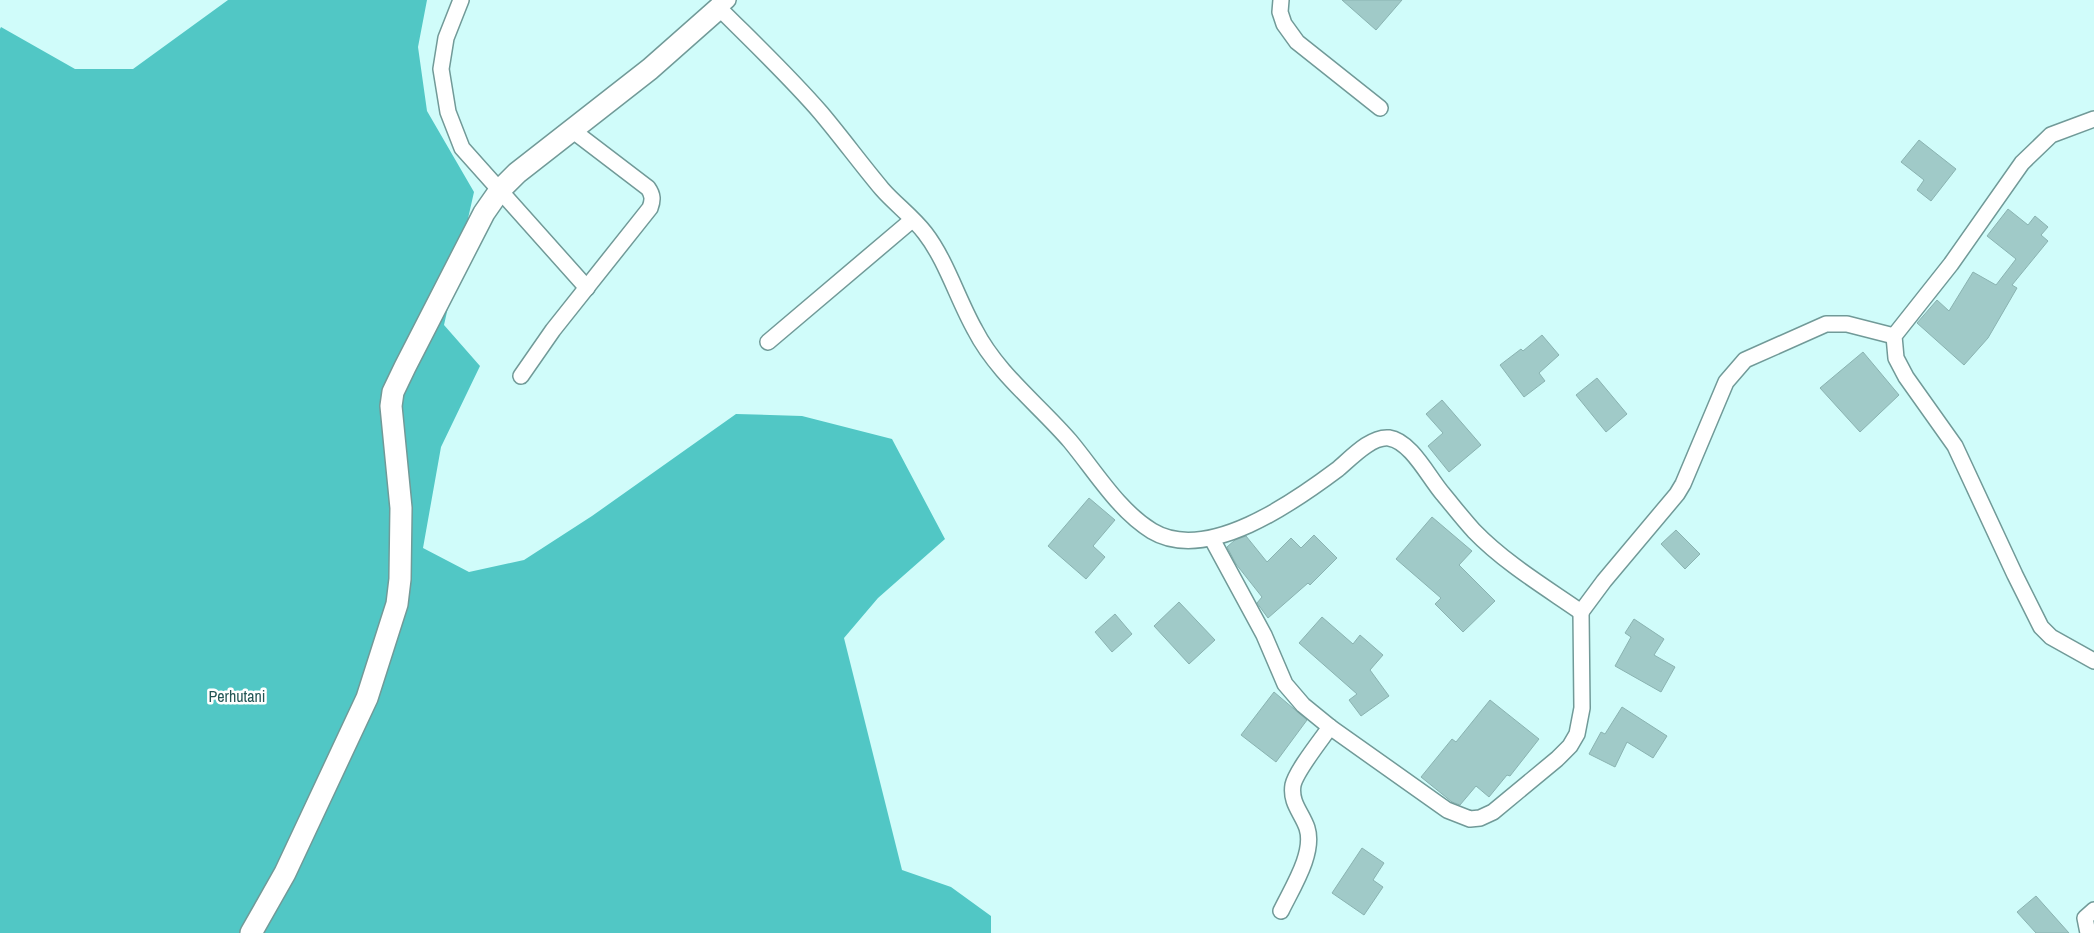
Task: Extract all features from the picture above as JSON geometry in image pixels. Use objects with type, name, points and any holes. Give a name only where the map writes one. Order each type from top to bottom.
[{"type":"main road","points":[[251,933],[285,874],[367,698],[395,613],[400,579],[401,508],[391,406],[393,392],[484,213],[500,190],[517,173],[650,69],[724,4]]},
{"type":"street","points":[[461,0],[446,38],[441,69],[448,112],[462,148],[587,288]]},
{"type":"street","points":[[1281,0],[1280,12],[1284,24],[1297,42],[1380,108]]},
{"type":"street","points":[[724,4],[816,107],[895,204],[924,232],[934,247],[975,331],[990,354],[1070,442],[1129,512],[1151,531],[1167,538],[1187,542],[1212,539],[1268,516],[1329,475],[1375,440],[1386,438],[1398,441],[1409,449],[1439,489],[1476,532],[1520,569],[1581,612]]},
{"type":"street","points":[[2094,119],[2050,135],[2022,163],[1951,264],[1894,336],[1896,358],[1899,364],[1906,377],[1955,446],[2041,627],[2051,637],[2094,661]]},
{"type":"street","points":[[521,376],[553,330],[653,202],[652,194],[648,188],[572,130]]},
{"type":"street","points":[[768,342],[912,220]]},
{"type":"street","points":[[1212,539],[1264,635],[1285,684],[1304,705],[1330,726],[1447,810],[1470,819],[1480,818],[1493,812],[1557,759],[1570,746],[1577,734],[1582,708],[1581,612],[1604,581],[1684,484],[1726,382],[1745,360],[1826,324],[1847,324],[1894,336]]},
{"type":"street","points":[[1281,911],[1308,854],[1310,838],[1307,827],[1292,799],[1293,784],[1330,726]]},
{"type":"street","points":[[2088,933],[2085,918],[2094,910]]},
{"type":"green space","name":"Perhutani","points":[[228,0],[427,0],[418,47],[427,111],[474,192],[444,325],[480,366],[441,447],[423,548],[469,572],[524,560],[592,516],[736,414],[802,416],[892,439],[945,539],[878,598],[844,638],[902,870],[951,887],[991,916],[991,933],[0,933],[0,29],[1,27],[75,69],[133,69]]},
{"type":"building","points":[[1342,0],[1402,0],[1376,30]]},
{"type":"building","points":[[1919,140],[1956,169],[1931,201],[1917,190],[1924,180],[1901,162]]},
{"type":"building","points":[[2008,209],[2028,225],[2035,216],[2048,227],[2041,235],[2048,241],[2012,285],[2017,288],[1988,338],[1964,365],[1917,323],[1937,300],[1949,311],[1973,272],[1996,285],[2016,259],[1987,236]]},
{"type":"building","points":[[1542,335],[1559,355],[1539,373],[1545,381],[1524,397],[1500,365],[1521,349],[1523,351]]},
{"type":"building","points":[[1863,352],[1899,395],[1860,432],[1820,388]]},
{"type":"building","points":[[1597,378],[1627,414],[1606,432],[1576,395]]},
{"type":"building","points":[[1442,400],[1481,445],[1449,472],[1428,446],[1443,433],[1426,414]]},
{"type":"building","points":[[1089,498],[1115,520],[1093,546],[1105,557],[1086,579],[1048,546]]},
{"type":"building","points":[[1432,517],[1472,551],[1459,565],[1495,601],[1463,632],[1435,604],[1441,598],[1396,559]]},
{"type":"building","points":[[1676,530],[1700,554],[1685,569],[1661,544]]},
{"type":"building","points":[[1314,535],[1337,558],[1310,585],[1308,583],[1268,618],[1257,603],[1262,597],[1236,564],[1227,547],[1235,540],[1246,536],[1267,562],[1291,538],[1301,548]]},
{"type":"building","points":[[1179,602],[1215,640],[1189,664],[1154,626]]},
{"type":"building","points":[[1115,614],[1132,634],[1112,652],[1095,632]]},
{"type":"building","points":[[1322,617],[1353,644],[1360,635],[1383,655],[1370,670],[1389,696],[1361,716],[1349,700],[1357,694],[1299,643]]},
{"type":"building","points":[[1634,619],[1664,639],[1654,655],[1675,667],[1661,692],[1615,666],[1631,637],[1625,633]]},
{"type":"building","points":[[1274,692],[1307,720],[1276,762],[1241,735]]},
{"type":"building","points":[[1490,700],[1539,739],[1510,776],[1507,775],[1489,797],[1476,786],[1460,805],[1452,802],[1421,777],[1452,739],[1456,742]]},
{"type":"building","points":[[1622,707],[1667,736],[1653,758],[1627,742],[1615,767],[1589,754],[1601,732],[1605,734]]},
{"type":"building","points":[[1362,848],[1384,863],[1373,880],[1383,887],[1364,915],[1332,893]]},
{"type":"building","points":[[2036,896],[2069,933],[2036,933],[2017,912]]}]
